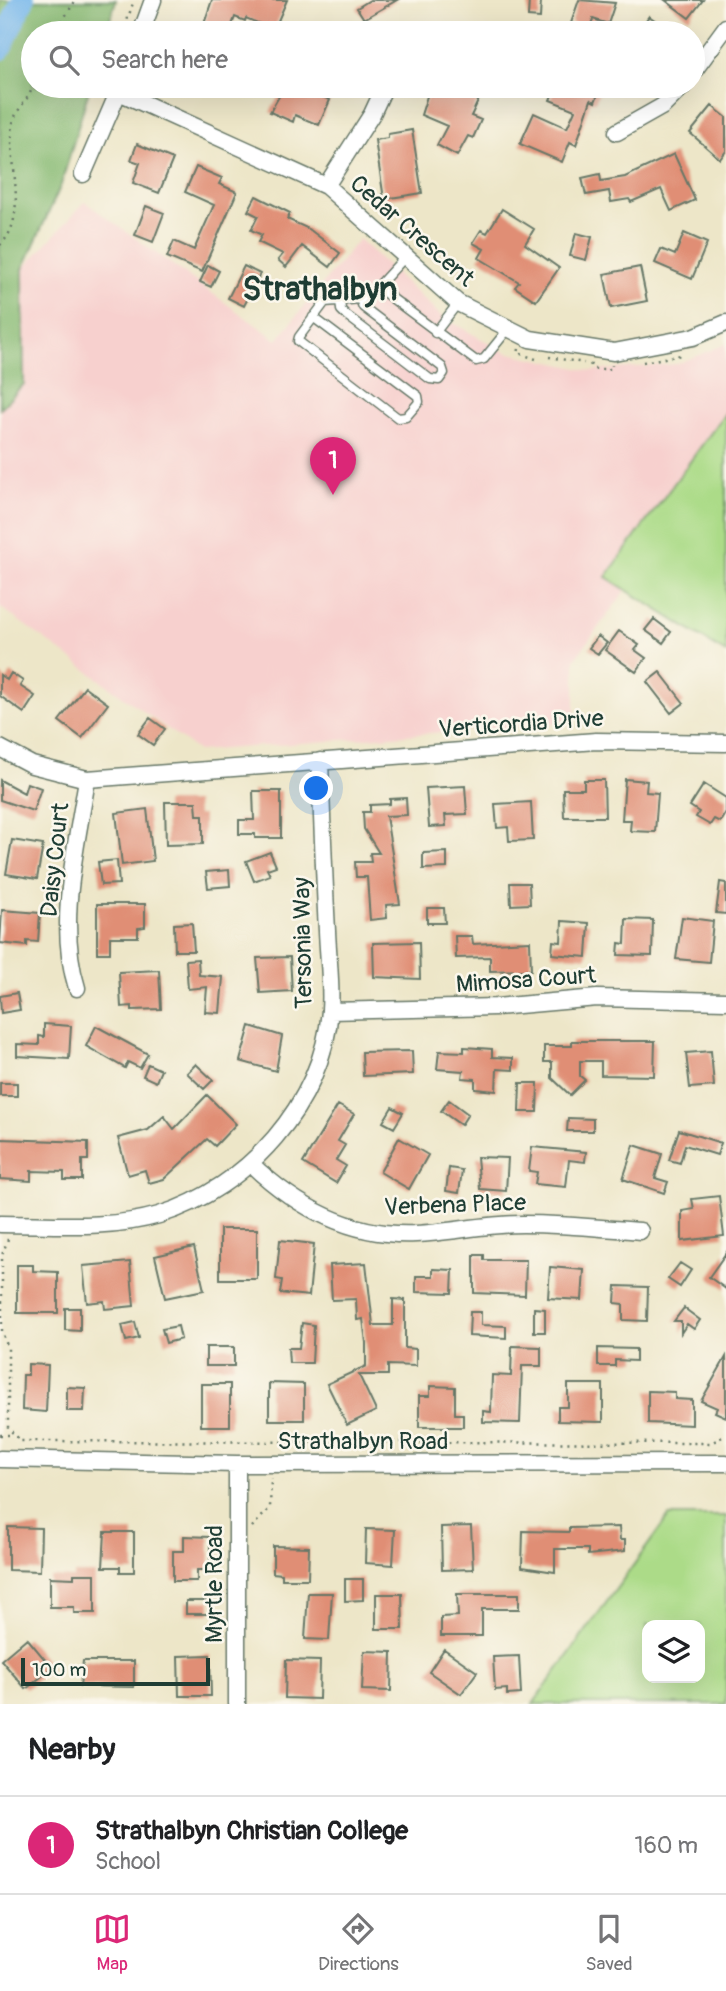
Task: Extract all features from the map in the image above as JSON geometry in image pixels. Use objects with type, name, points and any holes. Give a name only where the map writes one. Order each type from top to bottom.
[{"type":"street","points":[[145,21],[153,0]]},
{"type":"street","points":[[705,56],[726,27]]},
{"type":"street","points":[[83,174],[116,98]]},
{"type":"street","name":"Cedar Crescent","points":[[139,98],[326,186],[458,303],[506,334],[614,352],[693,337],[726,323]]},
{"type":"street","points":[[326,186],[379,98]]},
{"type":"street","points":[[617,132],[663,106],[671,98]]},
{"type":"street","name":"Verticordia Drive","points":[[320,761],[596,741],[726,743]]},
{"type":"street","points":[[0,748],[32,765],[87,779],[320,761]]},
{"type":"street","name":"Tersonia Way","points":[[5,1230],[93,1224],[159,1214],[201,1197],[250,1163],[291,1118],[308,1088],[319,1058],[330,1011],[320,761]]},
{"type":"street","name":"Daisy Court","points":[[77,988],[70,966],[69,899],[87,779]]},
{"type":"street","name":"Mimosa Court","points":[[330,1011],[496,1007],[609,998],[726,1001]]},
{"type":"street","name":"Verbena Place","points":[[250,1163],[307,1209],[342,1224],[381,1233],[415,1234],[521,1224],[640,1231]]},
{"type":"street","name":"Strathalbyn Road","points":[[0,1459],[237,1464],[726,1463]]},
{"type":"street","name":"Myrtle Road","points":[[237,1464],[237,1704]]},
{"type":"lane","points":[[313,317],[418,396],[419,402],[406,417],[398,418],[300,345],[299,337],[313,317],[325,302],[360,299],[377,287],[406,256]]},
{"type":"lane","points":[[377,287],[435,333],[476,361],[484,359],[506,334]]},
{"type":"lane","points":[[340,299],[341,310],[346,315],[430,379],[439,380],[444,373],[442,367],[363,307],[360,299]]},
{"type":"lane","points":[[435,333],[458,303]]},
{"type":"path","points":[[62,21],[76,0]]},
{"type":"path","points":[[127,21],[134,0]]},
{"type":"path","points":[[0,245],[10,236],[14,207],[13,121],[26,98]]},
{"type":"path","points":[[506,334],[518,346],[518,353],[536,359],[541,355],[590,363],[593,369],[612,369]]},
{"type":"path","points":[[5,1230],[2,1255],[2,1332],[8,1348],[8,1428],[21,1441],[710,1443],[726,1435]]},
{"type":"path","points":[[0,1435],[16,1435]]},
{"type":"path","points":[[271,1441],[271,1453]]},
{"type":"path","points":[[252,1539],[252,1526],[270,1508],[271,1471]]},
{"type":"shaded area","points":[[85,202],[277,340],[359,239],[442,317],[505,352],[591,371],[677,364],[726,344],[726,412],[606,576],[626,590],[575,659],[575,722],[198,751],[0,607],[0,409],[24,384],[23,269]]},
{"type":"green space","points":[[0,0],[116,0],[110,21],[21,21],[21,98],[86,98],[61,185],[23,269],[24,384],[0,409]]},
{"type":"green space","points":[[726,412],[726,653],[606,577]]},
{"type":"green space","points":[[669,1516],[726,1516],[726,1704],[533,1704]]},
{"type":"building","points":[[212,0],[287,0],[278,21],[253,21],[246,18],[245,21],[235,17],[234,21],[205,21]]},
{"type":"building","points":[[370,0],[397,0],[364,19],[357,8]]},
{"type":"building","points":[[529,0],[541,0],[540,18],[528,17]]},
{"type":"building","points":[[579,0],[615,3],[609,21],[572,21]]},
{"type":"building","points":[[665,0],[703,0],[689,18]]},
{"type":"building","points":[[278,98],[330,100],[319,125],[295,115],[293,122],[270,112]]},
{"type":"building","points":[[426,98],[480,98],[471,116],[481,120],[473,138],[468,136],[457,156],[437,145],[447,126],[421,115]]},
{"type":"building","points":[[597,98],[595,102],[591,100],[576,145],[570,142],[562,162],[520,144],[534,113],[567,128],[575,110],[550,100]]},
{"type":"building","points":[[712,106],[726,117],[726,151],[720,159],[690,133]]},
{"type":"building","points":[[412,130],[422,193],[384,199],[375,140],[388,138],[388,134]]},
{"type":"building","points":[[137,144],[173,159],[159,193],[133,183],[140,163],[131,160]]},
{"type":"building","points":[[674,154],[695,200],[671,211],[661,189],[631,202],[629,199],[611,202],[609,191],[586,195],[582,178],[600,174],[601,181],[625,177]]},
{"type":"building","points":[[196,167],[222,178],[219,184],[237,192],[202,272],[167,257],[174,241],[194,250],[214,205],[185,192]]},
{"type":"building","points":[[256,196],[290,213],[287,219],[309,229],[340,253],[330,267],[302,246],[286,267],[278,260],[283,254],[258,242],[262,235],[251,230],[258,216],[248,211]]},
{"type":"building","points":[[146,206],[164,213],[153,242],[135,235]]},
{"type":"building","points":[[502,209],[534,229],[525,244],[559,268],[536,301],[515,287],[519,282],[479,258],[484,249],[473,243],[481,230],[487,233]]},
{"type":"building","points":[[576,233],[592,237],[586,260],[570,256]]},
{"type":"building","points":[[684,233],[707,243],[692,279],[655,263],[661,249],[675,255]]},
{"type":"building","points":[[208,265],[219,271],[211,287],[200,282]]},
{"type":"building","points":[[244,266],[260,274],[244,306],[228,298]]},
{"type":"building","points":[[640,267],[647,301],[611,308],[604,274]]},
{"type":"building","points":[[654,619],[671,632],[663,643],[645,630]]},
{"type":"building","points":[[619,631],[639,645],[635,650],[646,658],[636,672],[605,650]]},
{"type":"building","points":[[598,636],[607,643],[598,654],[589,648]]},
{"type":"building","points":[[660,672],[684,703],[671,713],[647,682]]},
{"type":"building","points":[[11,673],[23,681],[20,686],[35,696],[24,713],[0,696],[0,675],[7,680]]},
{"type":"building","points":[[85,687],[108,704],[82,738],[59,721]]},
{"type":"building","points":[[150,718],[165,729],[153,745],[138,734]]},
{"type":"building","points":[[625,779],[647,781],[646,792],[658,793],[655,832],[630,831],[631,820],[622,820]]},
{"type":"building","points":[[0,780],[24,793],[27,783],[41,788],[33,811],[0,800]]},
{"type":"building","points":[[584,780],[604,780],[605,817],[564,817],[563,789],[584,789]]},
{"type":"building","points":[[704,784],[726,798],[726,812],[720,822],[714,819],[710,825],[696,817],[699,812],[690,806]]},
{"type":"building","points":[[465,786],[467,814],[445,815],[446,826],[429,827],[426,788]]},
{"type":"building","points":[[253,791],[281,791],[281,838],[255,838],[255,834],[239,834],[239,820],[254,820]]},
{"type":"building","points":[[406,798],[407,815],[386,816],[400,904],[386,905],[387,918],[370,920],[367,877],[356,877],[355,862],[371,862],[370,853],[379,853],[364,829],[363,812],[370,812],[370,805],[390,804],[390,799]]},
{"type":"building","points":[[165,802],[196,802],[197,815],[203,815],[203,844],[166,845]]},
{"type":"building","points":[[531,802],[533,840],[509,841],[508,827],[497,828],[495,804]]},
{"type":"building","points":[[147,809],[153,861],[122,865],[116,813]]},
{"type":"building","points":[[12,840],[43,845],[37,879],[6,874]]},
{"type":"building","points":[[270,852],[276,866],[267,869],[270,875],[254,881],[246,861]]},
{"type":"building","points":[[447,852],[447,868],[423,869],[423,853]]},
{"type":"building","points":[[117,860],[119,884],[101,885],[98,862]]},
{"type":"building","points":[[229,870],[230,886],[208,888],[206,872]]},
{"type":"building","points":[[720,882],[726,883],[726,914],[716,913]]},
{"type":"building","points":[[510,883],[529,883],[530,904],[511,905]]},
{"type":"building","points":[[97,904],[145,904],[145,927],[138,928],[138,937],[110,937],[110,953],[97,953]]},
{"type":"building","points":[[427,908],[444,908],[445,923],[427,923]]},
{"type":"building","points":[[2,910],[40,913],[38,942],[27,941],[27,946],[0,943]]},
{"type":"building","points":[[682,917],[713,921],[709,962],[676,959]]},
{"type":"building","points":[[626,919],[653,920],[652,956],[618,955],[619,943],[625,944]]},
{"type":"building","points":[[562,921],[589,923],[587,957],[552,954],[553,941],[561,942]]},
{"type":"building","points":[[192,923],[194,951],[175,951],[174,924]]},
{"type":"building","points":[[455,936],[472,936],[473,944],[530,941],[531,970],[490,971],[490,957],[456,958]]},
{"type":"building","points":[[419,942],[420,979],[374,977],[373,943]]},
{"type":"building","points":[[290,957],[292,991],[260,993],[257,958]]},
{"type":"building","points":[[198,959],[199,975],[223,977],[220,1013],[205,1012],[207,987],[188,989],[186,960]]},
{"type":"building","points":[[159,970],[161,1009],[132,1010],[132,1006],[121,1007],[119,972]]},
{"type":"building","points":[[17,993],[20,1010],[1,1013],[0,996]]},
{"type":"building","points":[[44,1024],[71,1026],[69,1059],[17,1056],[17,1044],[39,1045],[39,1036],[44,1037]]},
{"type":"building","points":[[96,1026],[148,1054],[140,1068],[128,1062],[125,1068],[86,1046]]},
{"type":"building","points":[[250,1026],[282,1036],[276,1071],[240,1061]]},
{"type":"building","points":[[572,1041],[655,1041],[654,1076],[601,1075],[601,1061],[580,1061],[580,1076],[585,1080],[570,1095],[552,1078],[552,1062],[544,1062],[544,1046],[572,1046]]},
{"type":"building","points":[[464,1047],[492,1049],[492,1057],[513,1058],[513,1070],[497,1069],[496,1091],[475,1089],[475,1079],[462,1078],[463,1071],[437,1069],[439,1051],[464,1052]]},
{"type":"building","points":[[412,1051],[413,1074],[363,1076],[362,1052]]},
{"type":"building","points":[[711,1051],[714,1086],[690,1088],[686,1053]]},
{"type":"building","points":[[148,1064],[161,1070],[156,1082],[143,1076]]},
{"type":"building","points":[[196,1064],[213,1080],[204,1089],[187,1073]]},
{"type":"building","points":[[0,1083],[17,1083],[17,1096],[0,1096]]},
{"type":"building","points":[[520,1083],[538,1083],[537,1112],[519,1112]]},
{"type":"building","points":[[207,1095],[236,1124],[215,1146],[207,1139],[164,1179],[149,1183],[145,1170],[128,1175],[118,1138],[148,1130],[164,1116],[174,1129]]},
{"type":"building","points":[[449,1100],[468,1114],[461,1125],[441,1111]]},
{"type":"building","points":[[338,1105],[354,1114],[338,1141],[345,1145],[336,1160],[346,1166],[336,1183],[303,1163]]},
{"type":"building","points":[[392,1107],[403,1113],[394,1128],[383,1122]]},
{"type":"building","points":[[568,1118],[593,1119],[593,1131],[567,1131]]},
{"type":"building","points":[[679,1130],[721,1143],[717,1155],[685,1145],[680,1163],[669,1160]]},
{"type":"building","points":[[399,1138],[428,1155],[409,1189],[380,1172]]},
{"type":"building","points":[[0,1139],[88,1142],[88,1160],[82,1160],[82,1180],[64,1180],[64,1172],[31,1171],[31,1181],[0,1179]]},
{"type":"building","points":[[634,1145],[662,1154],[655,1178],[668,1182],[664,1193],[623,1179]]},
{"type":"building","points":[[532,1147],[586,1152],[585,1162],[569,1160],[566,1187],[535,1184],[537,1172],[529,1171]]},
{"type":"building","points":[[477,1157],[508,1158],[506,1191],[480,1189]]},
{"type":"building","points":[[449,1168],[462,1170],[459,1193],[446,1191]]},
{"type":"building","points":[[719,1196],[724,1236],[682,1241],[682,1211],[694,1209],[692,1199]]},
{"type":"building","points":[[220,1229],[257,1229],[257,1279],[220,1279]]},
{"type":"building","points":[[280,1240],[314,1244],[309,1296],[280,1293],[282,1280],[276,1279]]},
{"type":"building","points":[[194,1247],[204,1290],[165,1298],[155,1256]]},
{"type":"building","points":[[726,1253],[726,1289],[709,1277]]},
{"type":"building","points":[[474,1255],[484,1255],[484,1260],[526,1260],[525,1295],[474,1293]]},
{"type":"building","points":[[130,1262],[134,1306],[105,1309],[104,1301],[87,1303],[83,1266]]},
{"type":"building","points":[[366,1263],[373,1325],[393,1325],[393,1299],[405,1300],[405,1348],[416,1349],[416,1366],[388,1365],[388,1375],[359,1375],[376,1411],[347,1425],[327,1384],[366,1366],[366,1343],[363,1319],[357,1320],[356,1299],[332,1300],[330,1265]]},
{"type":"building","points":[[680,1263],[691,1270],[680,1287],[668,1279]]},
{"type":"building","points":[[17,1265],[33,1265],[33,1271],[58,1272],[58,1313],[17,1313]]},
{"type":"building","points":[[550,1267],[584,1270],[582,1300],[548,1298]]},
{"type":"building","points":[[433,1269],[453,1270],[452,1293],[416,1292],[416,1276],[433,1276]]},
{"type":"building","points":[[616,1286],[648,1287],[647,1321],[623,1320],[623,1304],[615,1303]]},
{"type":"building","points":[[65,1308],[80,1308],[80,1331],[65,1330]]},
{"type":"building","points":[[534,1308],[545,1309],[545,1332],[534,1332]]},
{"type":"building","points":[[684,1308],[700,1320],[694,1329],[687,1324],[681,1333],[681,1321],[674,1321]]},
{"type":"building","points":[[470,1312],[481,1312],[481,1325],[506,1326],[506,1338],[469,1336]]},
{"type":"building","points":[[135,1322],[139,1338],[126,1341],[122,1325]]},
{"type":"building","points":[[302,1323],[314,1325],[312,1363],[289,1363],[288,1348],[299,1348]]},
{"type":"building","points":[[178,1326],[181,1339],[166,1343],[162,1329]]},
{"type":"building","points":[[512,1346],[541,1347],[541,1366],[522,1366],[520,1423],[483,1422],[483,1411],[491,1412],[492,1375],[511,1376]]},
{"type":"building","points":[[206,1347],[234,1347],[234,1366],[206,1366]]},
{"type":"building","points":[[598,1348],[636,1349],[636,1361],[615,1360],[615,1366],[598,1366]]},
{"type":"building","points":[[726,1357],[726,1417],[715,1412],[717,1408],[701,1401]]},
{"type":"building","points":[[28,1364],[48,1365],[46,1412],[22,1410],[23,1375],[28,1375]]},
{"type":"building","points":[[269,1383],[304,1384],[304,1420],[269,1420]]},
{"type":"building","points":[[201,1384],[230,1384],[230,1426],[201,1426]]},
{"type":"building","points":[[568,1384],[603,1384],[603,1422],[558,1421],[558,1407],[568,1407]]},
{"type":"building","points":[[430,1386],[455,1387],[455,1414],[463,1414],[463,1427],[419,1427],[419,1396],[430,1396]]},
{"type":"building","points":[[67,1387],[85,1388],[84,1411],[67,1411]]},
{"type":"building","points":[[648,1391],[675,1392],[675,1399],[692,1400],[692,1425],[648,1423]]},
{"type":"building","points":[[471,1526],[473,1569],[442,1570],[441,1527]]},
{"type":"building","points":[[8,1527],[41,1528],[40,1571],[8,1570]]},
{"type":"building","points":[[619,1527],[620,1540],[625,1540],[625,1551],[588,1555],[588,1549],[555,1549],[555,1572],[522,1567],[523,1531],[569,1532],[569,1528]]},
{"type":"building","points":[[366,1529],[395,1530],[393,1565],[365,1563]]},
{"type":"building","points":[[105,1532],[134,1532],[134,1572],[120,1572],[120,1567],[103,1567]]},
{"type":"building","points":[[184,1536],[210,1537],[210,1570],[197,1570],[197,1581],[173,1581],[173,1551],[184,1551]]},
{"type":"building","points":[[273,1546],[309,1547],[308,1579],[282,1579],[282,1574],[273,1573]]},
{"type":"building","points":[[74,1574],[95,1574],[95,1613],[74,1613],[74,1607],[50,1607],[50,1577],[74,1578]]},
{"type":"building","points":[[345,1579],[363,1579],[363,1600],[345,1601]]},
{"type":"building","points":[[308,1593],[332,1593],[329,1640],[305,1639]]},
{"type":"building","points":[[376,1594],[402,1594],[403,1629],[376,1629]]},
{"type":"building","points":[[457,1594],[519,1594],[519,1609],[482,1609],[482,1636],[441,1636],[441,1617],[458,1616]]},
{"type":"building","points":[[186,1601],[210,1601],[210,1614],[186,1614]]},
{"type":"building","points":[[27,1638],[52,1668],[26,1689],[1,1660]]},
{"type":"building","points":[[444,1649],[477,1672],[461,1694],[429,1672]]},
{"type":"building","points":[[364,1651],[392,1652],[391,1691],[362,1690]]},
{"type":"building","points":[[210,1655],[211,1696],[179,1696],[178,1656]]},
{"type":"building","points":[[519,1656],[521,1694],[507,1695],[507,1689],[495,1690],[493,1657]]},
{"type":"building","points":[[286,1660],[320,1661],[319,1699],[285,1698]]},
{"type":"building","points":[[83,1661],[134,1661],[134,1687],[80,1686]]},
{"type":"waterway","points":[[0,49],[23,0]]},
{"type":"place","name":"Strathalbyn Christian College","points":[[333,495]]},
{"type":"district","name":"Strathalbyn","points":[[320,290]]}]
